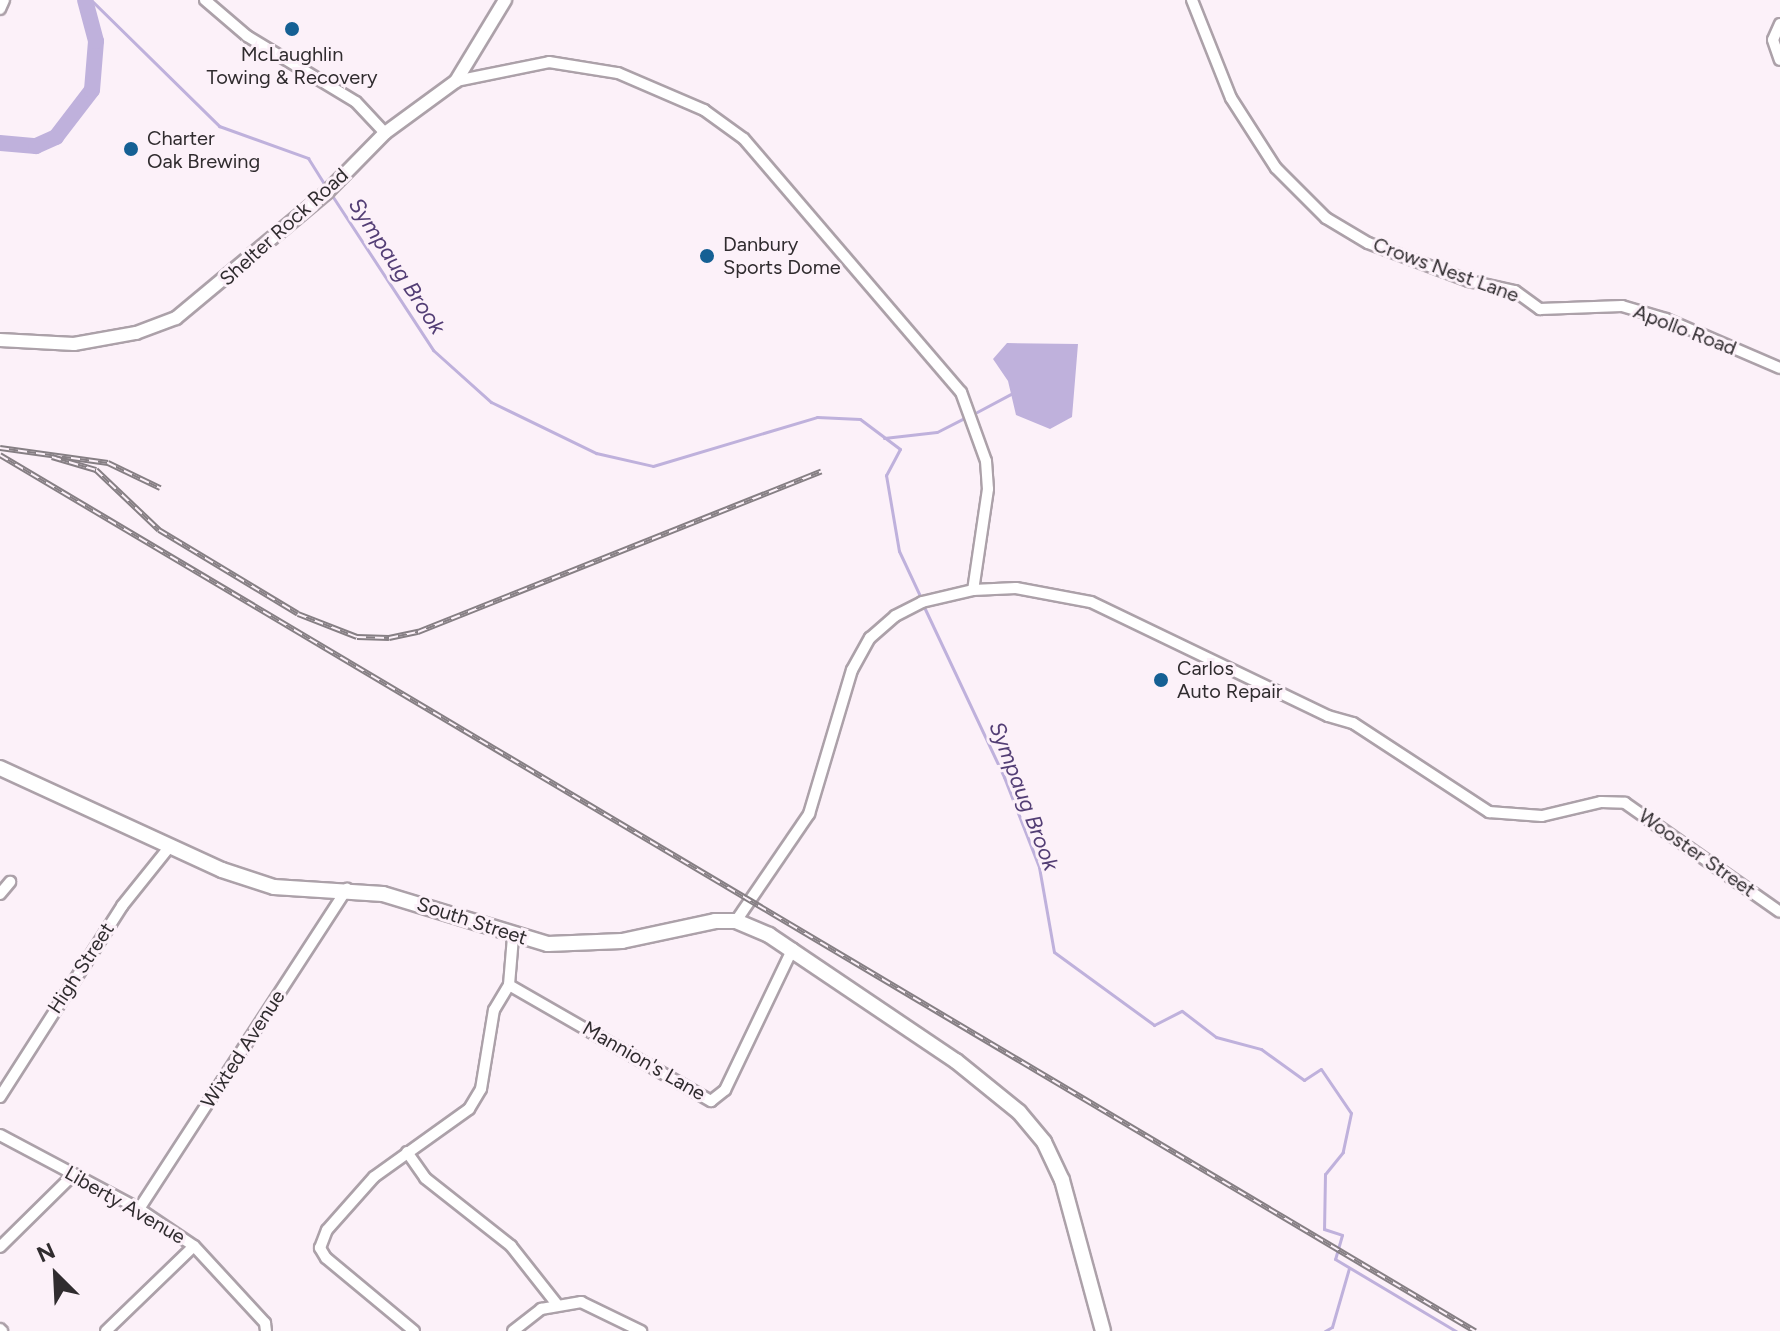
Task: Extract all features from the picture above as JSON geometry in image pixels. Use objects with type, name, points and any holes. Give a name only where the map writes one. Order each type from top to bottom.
[{"type":"main road","name":"South Street","points":[[0,768],[222,870],[274,887],[347,889],[416,902],[513,937],[585,945],[736,921]]},
{"type":"main road","points":[[736,921],[793,948],[991,1086],[1044,1142],[1062,1180],[1103,1331]]},
{"type":"street","points":[[0,9],[4,0]]},
{"type":"street","points":[[205,0],[247,36],[356,102],[385,133]]},
{"type":"street","name":"Shelter Rock Road","points":[[0,340],[74,344],[136,333],[176,318],[327,192],[385,133],[456,81],[505,0]]},
{"type":"street","name":"Crows Nest Lane","points":[[1192,0],[1231,98],[1276,168],[1326,218],[1368,243],[1469,281],[1515,291],[1540,309]]},
{"type":"street","points":[[1780,24],[1773,40],[1780,60]]},
{"type":"street","points":[[456,81],[549,62],[618,73],[704,110],[744,139],[961,392],[986,461],[988,489],[973,590]]},
{"type":"street","name":"Apollo Road","points":[[1540,309],[1622,306],[1780,368]]},
{"type":"street","name":"Wooster Street","points":[[736,921],[809,814],[852,670],[870,638],[922,602],[973,590],[1016,588],[1091,602],[1328,716],[1353,723],[1489,812],[1542,816],[1601,802],[1625,803],[1780,912]]},
{"type":"street","name":"High Street","points":[[0,1097],[122,906],[171,845]]},
{"type":"street","points":[[0,894],[10,882]]},
{"type":"street","name":"Wixted Avenue","points":[[139,1209],[347,889]]},
{"type":"street","points":[[414,1331],[320,1248],[327,1230],[374,1177],[469,1109],[481,1089],[494,1010],[509,985],[513,937]]},
{"type":"street","name":"Mannion's Lane","points":[[509,985],[711,1101],[725,1090],[793,948]]},
{"type":"street","name":"Liberty Avenue","points":[[0,1135],[139,1209],[194,1246],[265,1323],[266,1331]]},
{"type":"street","points":[[407,1152],[425,1178],[511,1246],[556,1303]]},
{"type":"street","points":[[0,1247],[74,1174]]},
{"type":"street","points":[[106,1331],[194,1246]]},
{"type":"street","points":[[513,1331],[556,1303],[581,1302],[641,1331]]},
{"type":"shaded area","points":[[1007,343],[1078,344],[1072,417],[1050,429],[1016,415],[1008,381],[993,359]]},
{"type":"waterway","points":[[0,143],[36,146],[56,137],[92,90],[96,41],[85,0]]},
{"type":"waterway","name":"Sympaug Brook","points":[[91,0],[219,126],[308,158],[324,184]]},
{"type":"waterway","name":"Sympaug Brook","points":[[333,197],[433,350],[491,402],[596,453],[653,466],[817,417],[860,419],[900,449],[886,475],[899,551],[921,598]]},
{"type":"waterway","points":[[977,412],[1011,394]]},
{"type":"waterway","points":[[884,438],[937,432],[965,418]]},
{"type":"waterway","name":"Sympaug Brook","points":[[925,609],[1004,777],[1039,867],[1054,952],[1154,1025],[1182,1011],[1216,1037],[1261,1049],[1304,1080],[1321,1069],[1351,1113],[1343,1152],[1325,1174],[1324,1229],[1342,1235],[1335,1259],[1456,1331]]},
{"type":"waterway","points":[[1325,1331],[1332,1327],[1349,1268]]},
{"type":"railway","points":[[0,448],[108,463],[160,488]]},
{"type":"railway","points":[[0,455],[1475,1331]]},
{"type":"railway","points":[[52,457],[96,470],[159,530],[298,614],[357,637],[389,638],[418,632],[821,472]]},
{"type":"place","name":"McLaughlin Towing & Recovery","points":[[292,29]]},
{"type":"place","name":"Charter Oak Brewing","points":[[131,149]]},
{"type":"place","name":"Danbury Sports Dome","points":[[707,256]]},
{"type":"place","name":"Carlos Auto Repair","points":[[1161,680]]}]
